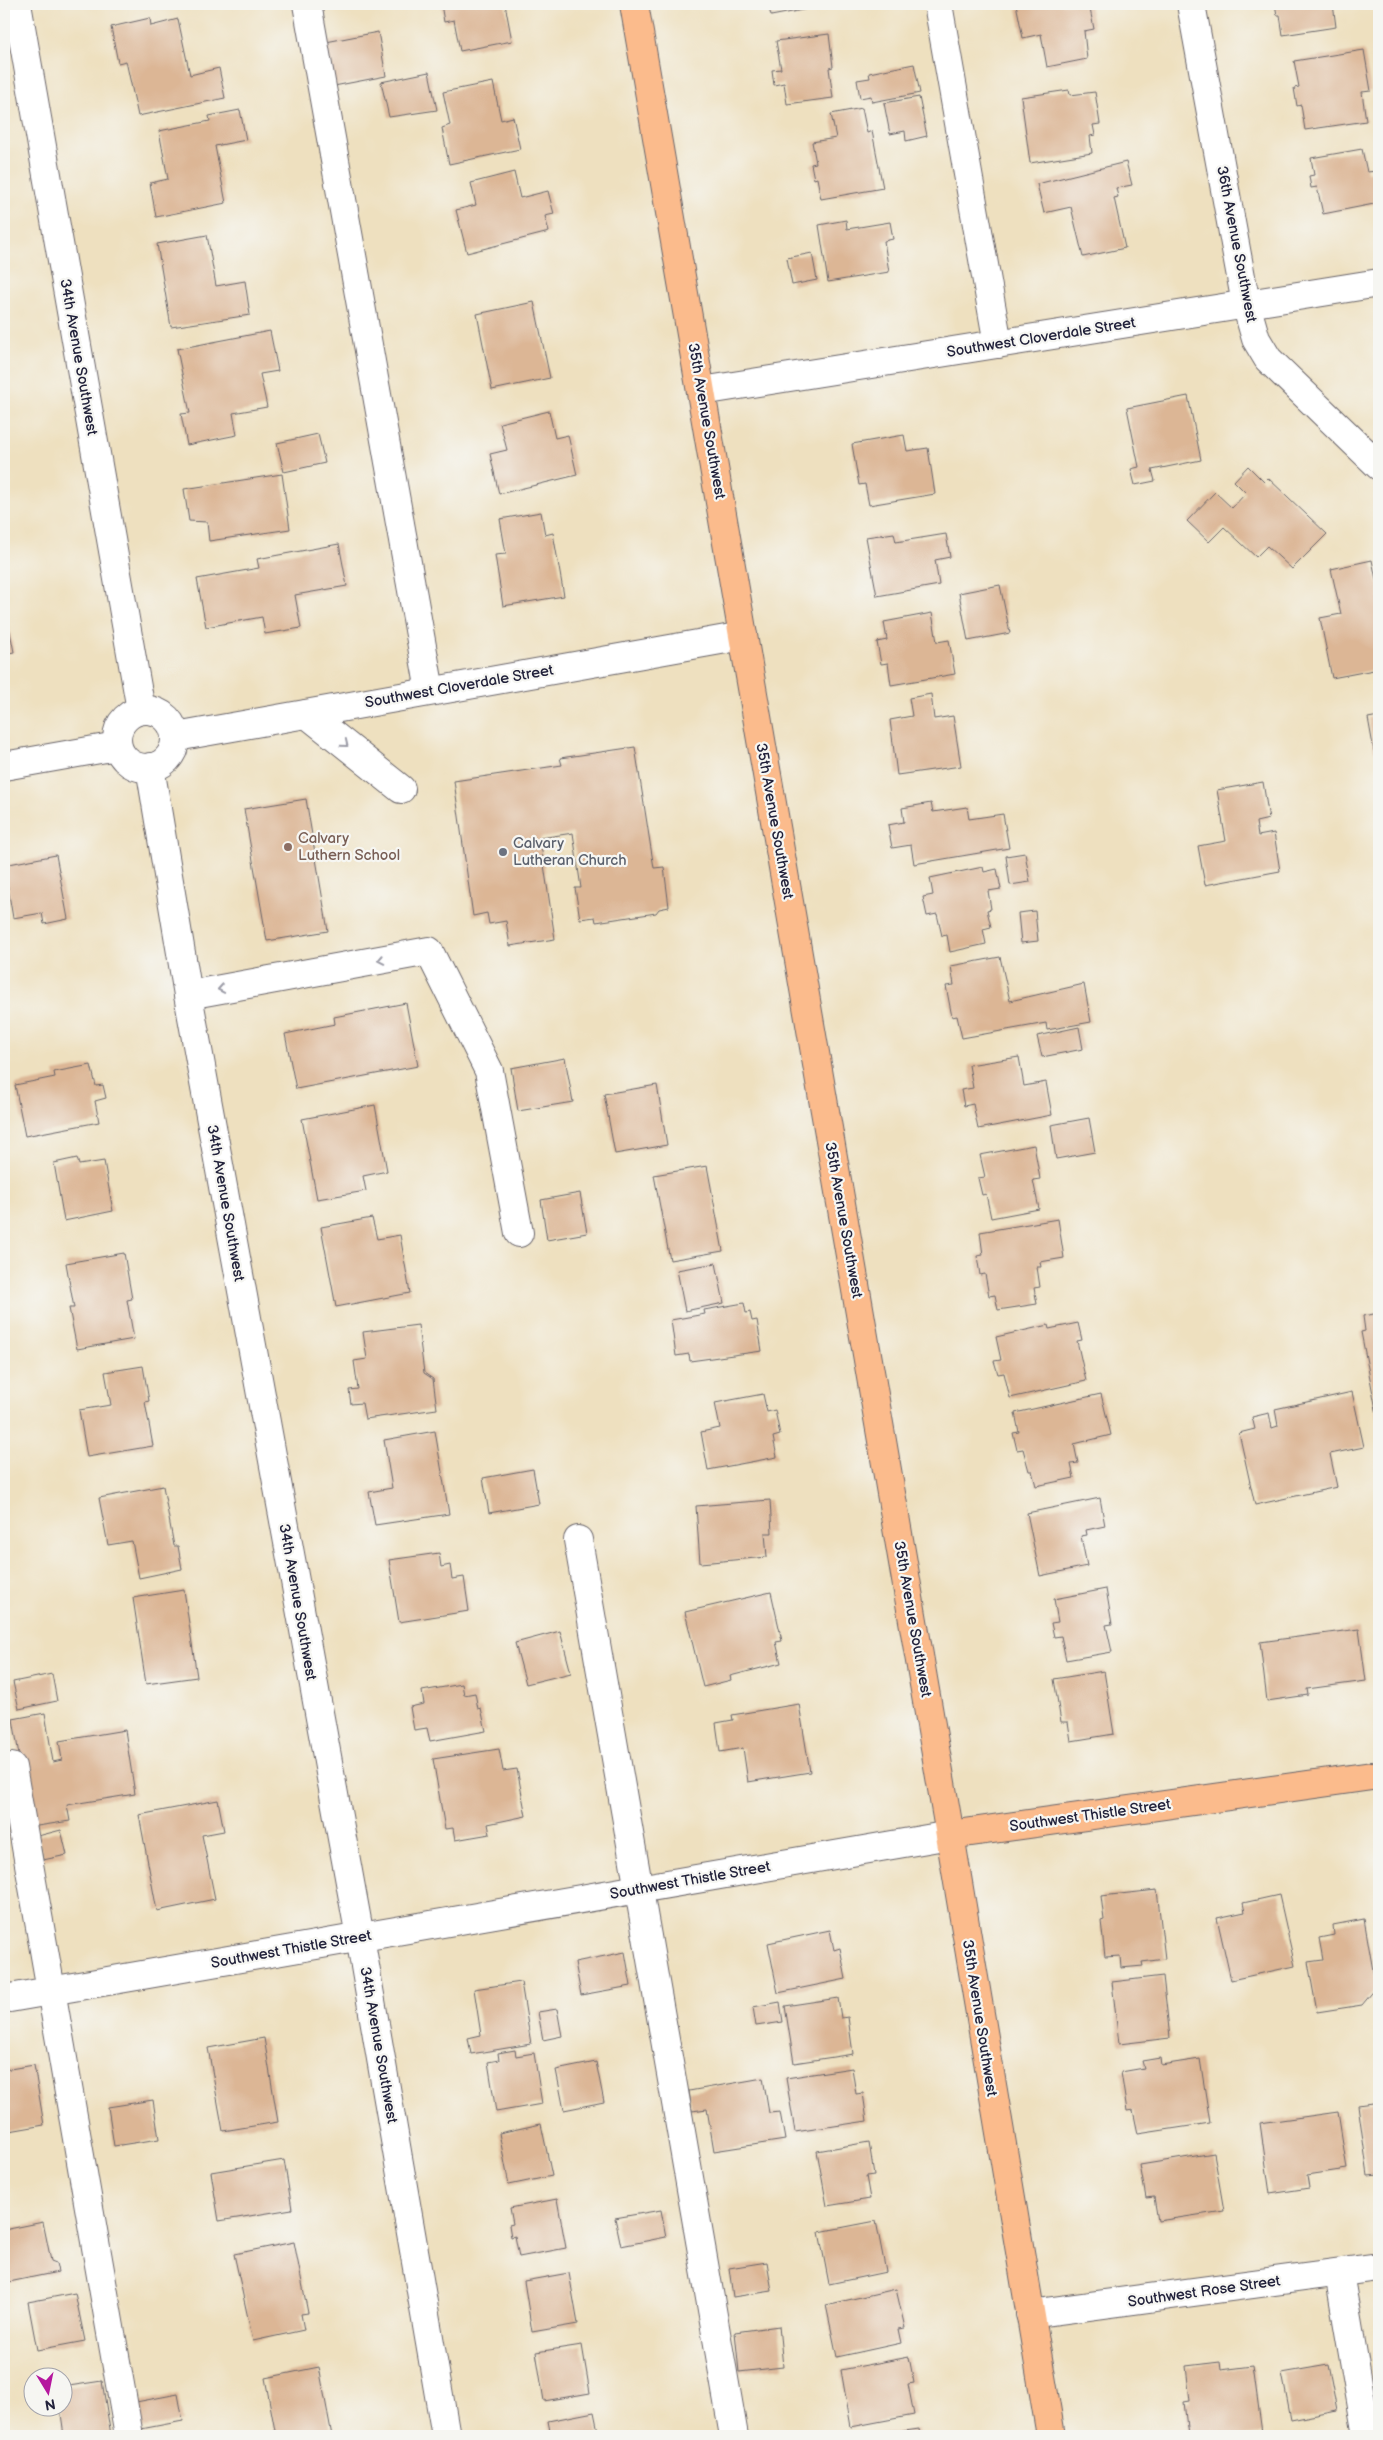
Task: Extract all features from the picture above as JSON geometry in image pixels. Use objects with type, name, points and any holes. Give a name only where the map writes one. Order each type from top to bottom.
[{"type":"main road","name":"35th Avenue Southwest","points":[[634,4],[950,1835],[1051,2436]]},
{"type":"main road","name":"Southwest Thistle Street","points":[[950,1835],[1379,1776]]},
{"type":"street","name":"34th Avenue Southwest","points":[[17,4],[141,710]]},
{"type":"street","points":[[308,4],[430,692]]},
{"type":"street","points":[[938,4],[998,344]]},
{"type":"street","name":"36th Avenue Southwest","points":[[1191,4],[1246,304],[1256,339],[1268,359],[1379,466]]},
{"type":"street","name":"Southwest Cloverdale Street","points":[[702,390],[1379,283]]},
{"type":"street","name":"Southwest Cloverdale Street","points":[[176,737],[743,636]]},
{"type":"street","points":[[141,710],[153,710],[162,714],[174,728],[176,737],[171,755],[164,762],[150,767],[135,766],[126,761],[117,746],[117,733],[121,723],[126,716],[141,710]]},
{"type":"street","points":[[307,714],[400,789]]},
{"type":"street","points":[[4,766],[117,746]]},
{"type":"street","name":"34th Avenue Southwest","points":[[150,767],[188,995],[360,1938],[446,2436]]},
{"type":"street","points":[[188,995],[429,951],[489,1071],[519,1233]]},
{"type":"street","points":[[578,1540],[734,2436]]},
{"type":"street","points":[[12,1767],[128,2436]]},
{"type":"street","name":"Southwest Thistle Street","points":[[4,1999],[950,1835]]},
{"type":"street","name":"Southwest Rose Street","points":[[1030,2314],[1379,2267]]},
{"type":"street","points":[[1339,2273],[1367,2436]]},
{"type":"building","points":[[441,4],[505,4],[512,41],[460,51],[454,20],[444,22]]},
{"type":"building","points":[[768,4],[829,4],[829,5],[771,16]]},
{"type":"building","points":[[860,4],[878,4],[878,5],[861,7]]},
{"type":"building","points":[[1016,4],[1089,4],[1094,29],[1084,31],[1087,59],[1047,67],[1041,34],[1023,38]]},
{"type":"building","points":[[1275,4],[1333,4],[1336,27],[1283,35],[1280,15],[1277,15]]},
{"type":"building","points":[[150,18],[151,26],[178,19],[190,75],[219,68],[225,98],[138,116],[126,61],[118,63],[111,27]]},
{"type":"building","points":[[378,32],[386,76],[334,86],[326,42]]},
{"type":"building","points":[[829,34],[833,67],[829,68],[833,98],[787,104],[784,83],[774,85],[772,70],[781,69],[776,41]]},
{"type":"building","points":[[1364,50],[1371,91],[1362,92],[1366,121],[1305,130],[1301,105],[1297,106],[1294,88],[1299,87],[1294,61]]},
{"type":"building","points":[[914,64],[920,93],[872,102],[871,96],[860,98],[857,80],[870,78],[869,73]]},
{"type":"building","points":[[429,72],[437,110],[389,117],[381,82]]},
{"type":"building","points":[[493,82],[501,120],[513,117],[520,149],[449,164],[442,128],[450,125],[443,92]]},
{"type":"building","points":[[1069,90],[1070,95],[1095,92],[1100,124],[1093,125],[1095,135],[1090,136],[1092,153],[1030,163],[1021,97]]},
{"type":"building","points":[[919,97],[927,136],[906,141],[905,131],[890,134],[884,103]]},
{"type":"building","points":[[862,108],[867,133],[872,131],[883,188],[821,199],[817,178],[814,179],[811,164],[816,163],[812,142],[836,138],[831,114]]},
{"type":"building","points":[[240,110],[246,140],[215,146],[226,203],[156,217],[150,183],[168,179],[159,131],[210,121],[209,116]]},
{"type":"building","points":[[1362,149],[1367,172],[1377,171],[1379,203],[1323,214],[1317,187],[1311,188],[1309,176],[1314,175],[1311,158]]},
{"type":"building","points":[[1126,162],[1132,185],[1116,188],[1118,197],[1114,198],[1125,248],[1083,257],[1071,207],[1044,213],[1037,184]]},
{"type":"building","points":[[514,172],[520,198],[548,191],[554,214],[545,216],[549,232],[467,253],[456,210],[476,205],[471,183]]},
{"type":"building","points":[[846,220],[847,229],[890,222],[893,239],[884,241],[889,272],[828,282],[819,225]]},
{"type":"building","points":[[207,235],[216,286],[245,281],[250,315],[171,327],[157,244]]},
{"type":"building","points":[[812,253],[817,280],[792,285],[787,258]]},
{"type":"building","points":[[534,302],[550,378],[492,390],[477,314]]},
{"type":"building","points":[[270,331],[278,371],[260,374],[267,407],[233,413],[237,435],[187,445],[181,414],[190,413],[177,349]]},
{"type":"building","points":[[1188,396],[1201,460],[1152,470],[1155,481],[1135,485],[1131,469],[1139,467],[1127,408]]},
{"type":"building","points":[[549,411],[555,438],[568,435],[577,475],[499,494],[490,454],[507,450],[500,423]]},
{"type":"building","points":[[318,434],[325,463],[284,472],[277,443]]},
{"type":"building","points":[[904,435],[907,451],[928,448],[935,494],[869,505],[865,484],[859,485],[852,444]]},
{"type":"building","points":[[1248,466],[1264,482],[1268,478],[1327,534],[1292,569],[1267,546],[1256,557],[1224,527],[1209,542],[1187,521],[1215,492],[1232,508],[1246,493],[1234,481]]},
{"type":"building","points":[[282,474],[290,529],[209,541],[207,522],[189,521],[184,489]]},
{"type":"building","points":[[541,512],[545,535],[553,533],[564,596],[503,606],[495,555],[506,554],[500,519]]},
{"type":"building","points":[[894,533],[896,542],[946,534],[950,557],[935,560],[939,585],[877,596],[866,537]]},
{"type":"building","points":[[339,544],[347,586],[295,595],[301,628],[265,634],[262,617],[206,627],[197,579],[259,568],[257,559]]},
{"type":"building","points":[[1372,560],[1377,584],[1379,584],[1379,669],[1332,678],[1320,618],[1341,614],[1331,569]]},
{"type":"building","points":[[1000,585],[1010,633],[968,641],[959,593]]},
{"type":"building","points":[[4,602],[14,652],[4,654]]},
{"type":"building","points":[[932,613],[937,642],[949,640],[955,674],[891,685],[888,663],[881,664],[877,642],[887,640],[884,622]]},
{"type":"building","points":[[931,694],[934,719],[953,716],[961,766],[897,775],[890,720],[912,716],[909,698]]},
{"type":"building","points":[[1379,716],[1379,750],[1374,751],[1368,718]]},
{"type":"building","name":"Calvary Lutheran Church","points":[[635,747],[654,868],[664,867],[669,907],[659,909],[656,913],[596,922],[595,917],[580,919],[575,888],[581,888],[573,833],[540,838],[555,939],[510,946],[506,921],[489,924],[487,913],[473,916],[454,781],[562,765],[560,758]]},
{"type":"building","points":[[1263,782],[1269,819],[1256,822],[1258,836],[1274,833],[1280,871],[1205,885],[1198,846],[1226,841],[1217,790]]},
{"type":"building","points":[[306,799],[328,931],[267,941],[244,809]]},
{"type":"building","points":[[931,803],[933,812],[967,807],[969,819],[1003,814],[1009,848],[914,864],[911,845],[892,848],[888,825],[904,822],[902,808]]},
{"type":"building","points":[[1025,853],[1030,882],[1010,885],[1006,856]]},
{"type":"building","points":[[56,855],[68,919],[44,924],[42,913],[13,918],[4,865]]},
{"type":"building","points":[[983,867],[984,872],[997,869],[1001,889],[988,891],[991,909],[987,910],[991,927],[983,929],[986,944],[950,952],[947,935],[942,936],[937,914],[927,916],[923,897],[933,895],[930,878]]},
{"type":"building","points":[[1035,911],[1038,941],[1021,943],[1018,913]]},
{"type":"building","points":[[1000,957],[1010,1001],[1084,984],[1091,1022],[1047,1030],[1046,1023],[962,1038],[957,1016],[952,1017],[946,986],[954,985],[951,966]]},
{"type":"building","points":[[406,1003],[418,1066],[296,1089],[285,1034],[335,1024],[334,1017]]},
{"type":"building","points":[[1079,1027],[1083,1049],[1042,1057],[1037,1036]]},
{"type":"building","points":[[1019,1057],[1024,1086],[1046,1082],[1052,1115],[978,1129],[973,1104],[964,1106],[961,1090],[973,1088],[969,1065]]},
{"type":"building","points":[[565,1058],[573,1102],[518,1111],[511,1068]]},
{"type":"building","points":[[91,1065],[96,1086],[103,1085],[106,1098],[95,1101],[99,1122],[25,1136],[15,1085],[55,1077],[54,1072]]},
{"type":"building","points":[[657,1085],[667,1145],[615,1154],[604,1094]]},
{"type":"building","points":[[375,1105],[387,1171],[363,1176],[366,1191],[317,1199],[302,1119]]},
{"type":"building","points":[[1089,1118],[1095,1152],[1056,1159],[1051,1125]]},
{"type":"building","points":[[1034,1145],[1040,1179],[1033,1180],[1039,1209],[991,1218],[986,1194],[982,1195],[978,1178],[985,1177],[980,1155]]},
{"type":"building","points":[[77,1158],[79,1165],[104,1161],[113,1211],[64,1221],[54,1163]]},
{"type":"building","points":[[707,1166],[723,1251],[670,1260],[654,1175]]},
{"type":"building","points":[[580,1193],[587,1233],[547,1240],[541,1200]]},
{"type":"building","points":[[372,1218],[377,1239],[400,1235],[410,1293],[336,1307],[321,1227]]},
{"type":"building","points":[[1058,1219],[1064,1258],[1040,1262],[1041,1267],[1037,1267],[1040,1287],[1034,1288],[1037,1304],[998,1310],[995,1295],[989,1296],[985,1274],[980,1275],[977,1256],[983,1255],[980,1232]]},
{"type":"building","points":[[124,1253],[132,1299],[127,1300],[134,1339],[77,1349],[69,1308],[74,1308],[66,1263]]},
{"type":"building","points":[[716,1263],[724,1303],[685,1311],[677,1270]]},
{"type":"building","points":[[744,1303],[746,1313],[750,1312],[752,1321],[757,1320],[762,1351],[690,1361],[689,1354],[676,1356],[671,1320],[705,1314],[704,1310]]},
{"type":"building","points":[[1379,1313],[1378,1420],[1361,1332],[1365,1331],[1363,1316]]},
{"type":"building","points":[[1078,1323],[1082,1340],[1077,1341],[1086,1381],[1010,1398],[1004,1373],[998,1374],[994,1361],[1001,1360],[996,1337],[1048,1325],[1049,1329]]},
{"type":"building","points":[[418,1325],[424,1373],[433,1379],[437,1409],[365,1419],[362,1403],[351,1404],[349,1390],[358,1389],[354,1361],[367,1359],[363,1332]]},
{"type":"building","points":[[143,1366],[149,1401],[145,1402],[153,1446],[87,1457],[79,1410],[111,1405],[105,1372]]},
{"type":"building","points":[[1352,1392],[1364,1447],[1330,1454],[1337,1487],[1255,1505],[1239,1433],[1255,1429],[1252,1417],[1269,1413],[1272,1428],[1278,1426],[1275,1409]]},
{"type":"building","points":[[763,1394],[767,1412],[775,1410],[780,1435],[773,1437],[777,1457],[708,1470],[701,1432],[720,1428],[715,1403]]},
{"type":"building","points":[[1101,1394],[1111,1435],[1074,1444],[1078,1463],[1071,1464],[1074,1478],[1036,1486],[1032,1471],[1029,1471],[1023,1449],[1017,1450],[1013,1433],[1019,1432],[1015,1413]]},
{"type":"building","points":[[435,1431],[449,1514],[375,1525],[369,1492],[392,1488],[384,1440]]},
{"type":"building","points":[[533,1469],[539,1504],[489,1513],[483,1478]]},
{"type":"building","points":[[163,1486],[174,1546],[178,1546],[182,1569],[139,1578],[132,1541],[108,1545],[99,1498]]},
{"type":"building","points":[[1100,1498],[1105,1526],[1086,1530],[1087,1535],[1081,1536],[1087,1566],[1040,1576],[1027,1513]]},
{"type":"building","points":[[770,1500],[772,1533],[765,1533],[767,1557],[700,1563],[696,1506]]},
{"type":"building","points":[[439,1553],[441,1567],[450,1565],[452,1579],[464,1577],[469,1611],[399,1622],[389,1560]]},
{"type":"building","points":[[1106,1589],[1112,1624],[1106,1625],[1112,1652],[1066,1660],[1061,1636],[1054,1637],[1051,1623],[1058,1622],[1054,1599]]},
{"type":"building","points":[[184,1590],[197,1677],[146,1684],[133,1598]]},
{"type":"building","points":[[771,1592],[782,1641],[776,1642],[781,1663],[730,1676],[731,1680],[703,1687],[685,1612]]},
{"type":"building","points":[[1359,1629],[1366,1681],[1307,1689],[1308,1695],[1267,1701],[1260,1642]]},
{"type":"building","points":[[560,1631],[571,1673],[526,1684],[515,1643]]},
{"type":"building","points":[[1104,1671],[1114,1734],[1071,1741],[1068,1722],[1061,1722],[1054,1679]]},
{"type":"building","points":[[52,1674],[57,1701],[19,1709],[13,1682]]},
{"type":"building","points":[[462,1684],[464,1695],[475,1693],[478,1709],[481,1708],[486,1731],[430,1741],[427,1728],[414,1730],[410,1707],[424,1704],[422,1691]]},
{"type":"building","points":[[799,1704],[810,1772],[748,1782],[743,1748],[720,1752],[716,1723],[733,1720],[732,1715]]},
{"type":"building","points":[[45,1713],[53,1762],[62,1760],[59,1741],[125,1730],[135,1794],[67,1805],[70,1821],[31,1827],[13,1719]]},
{"type":"building","points":[[499,1749],[503,1771],[517,1769],[526,1816],[488,1824],[490,1834],[455,1840],[453,1828],[445,1829],[433,1759]]},
{"type":"building","points":[[218,1800],[224,1831],[202,1835],[215,1899],[157,1911],[139,1815]]},
{"type":"building","points":[[61,1830],[67,1855],[43,1860],[38,1836]]},
{"type":"building","points":[[1157,1890],[1165,1959],[1142,1962],[1143,1966],[1121,1968],[1120,1956],[1105,1957],[1101,1921],[1104,1920],[1101,1896]]},
{"type":"building","points":[[1279,1895],[1295,1966],[1231,1980],[1217,1918],[1245,1912],[1243,1903]]},
{"type":"building","points":[[1364,1919],[1376,1988],[1362,2005],[1317,2012],[1308,1962],[1323,1960],[1319,1938],[1334,1935],[1333,1925]]},
{"type":"building","points":[[830,1930],[834,1950],[840,1948],[846,1979],[778,1993],[768,1943]]},
{"type":"building","points":[[625,1952],[631,1986],[581,1995],[575,1962]]},
{"type":"building","points":[[1163,1976],[1170,2038],[1119,2044],[1112,1982]]},
{"type":"building","points":[[521,1982],[531,2044],[471,2054],[468,2038],[481,2035],[474,1989]]},
{"type":"building","points":[[838,1998],[841,2018],[848,2017],[853,2054],[794,2063],[785,2006]]},
{"type":"building","points":[[780,2002],[783,2022],[756,2026],[753,2007]]},
{"type":"building","points":[[557,2009],[562,2036],[543,2040],[538,2012]]},
{"type":"building","points":[[264,2038],[278,2122],[223,2131],[208,2048]]},
{"type":"building","points":[[515,2050],[516,2056],[534,2053],[542,2104],[496,2112],[488,2062],[499,2060],[498,2053]]},
{"type":"building","points":[[1160,2058],[1161,2065],[1200,2059],[1210,2123],[1138,2134],[1133,2110],[1127,2111],[1121,2072],[1144,2068],[1142,2061]]},
{"type":"building","points":[[596,2062],[604,2102],[564,2110],[556,2070]]},
{"type":"building","points":[[34,2065],[44,2125],[4,2132],[4,2070]]},
{"type":"building","points":[[852,2068],[856,2094],[863,2093],[867,2121],[795,2132],[786,2078]]},
{"type":"building","points":[[763,2078],[769,2113],[780,2112],[785,2140],[714,2151],[707,2109],[692,2111],[689,2091]]},
{"type":"building","points":[[153,2100],[159,2139],[114,2146],[108,2107]]},
{"type":"building","points":[[1379,2102],[1379,2175],[1368,2176],[1358,2105]]},
{"type":"building","points":[[1338,2112],[1347,2169],[1307,2175],[1309,2188],[1270,2194],[1260,2123]]},
{"type":"building","points":[[541,2124],[552,2176],[509,2185],[499,2133]]},
{"type":"building","points":[[869,2142],[874,2175],[866,2176],[870,2199],[827,2206],[817,2151]]},
{"type":"building","points":[[1214,2153],[1224,2211],[1158,2221],[1154,2197],[1146,2198],[1140,2165]]},
{"type":"building","points":[[284,2160],[292,2209],[219,2221],[211,2172]]},
{"type":"building","points":[[557,2199],[566,2248],[519,2257],[515,2236],[511,2237],[509,2225],[513,2224],[510,2208]]},
{"type":"building","points":[[661,2210],[666,2237],[621,2246],[615,2218]]},
{"type":"building","points":[[876,2221],[886,2272],[829,2284],[819,2232]]},
{"type":"building","points":[[43,2222],[51,2261],[56,2263],[58,2272],[4,2283],[4,2230]]},
{"type":"building","points":[[294,2242],[308,2313],[301,2314],[304,2330],[253,2341],[234,2254]]},
{"type":"building","points":[[767,2262],[772,2291],[733,2297],[729,2268]]},
{"type":"building","points":[[569,2273],[578,2324],[532,2332],[524,2281]]},
{"type":"building","points":[[896,2289],[905,2328],[898,2329],[901,2343],[837,2357],[826,2305]]},
{"type":"building","points":[[75,2293],[85,2341],[37,2350],[28,2302]]},
{"type":"building","points":[[779,2326],[783,2367],[739,2372],[735,2332]]},
{"type":"building","points":[[582,2345],[590,2393],[544,2401],[536,2352]]},
{"type":"building","points":[[909,2357],[914,2383],[908,2384],[914,2415],[851,2427],[841,2370]]},
{"type":"building","points":[[1220,2362],[1221,2370],[1253,2366],[1262,2433],[1236,2436],[1188,2436],[1184,2402],[1190,2401],[1186,2366]]},
{"type":"building","points":[[1328,2365],[1337,2411],[1291,2420],[1282,2373]]},
{"type":"building","points":[[319,2367],[332,2436],[276,2436],[265,2378]]},
{"type":"building","points":[[102,2381],[111,2436],[64,2436],[61,2418],[72,2418],[72,2386]]},
{"type":"building","points":[[178,2394],[183,2421],[141,2429],[136,2402]]},
{"type":"building","points":[[594,2412],[599,2436],[551,2436],[548,2421]]},
{"type":"building","points":[[919,2429],[920,2436],[877,2436],[877,2435]]},
{"type":"place","name":"Calvary Luthern School","points":[[288,847]]},
{"type":"place","name":"Calvary Lutheran Church","points":[[503,852]]}]
